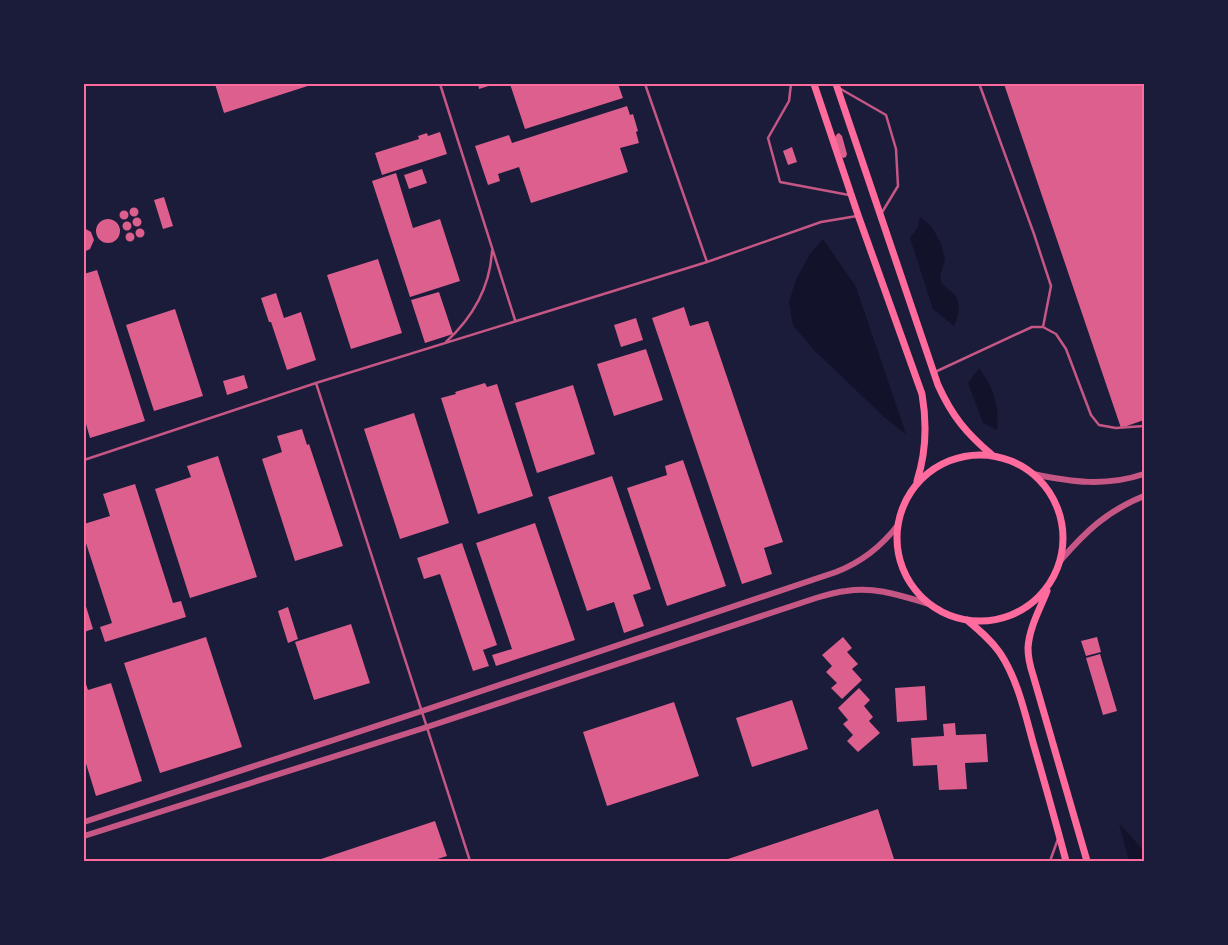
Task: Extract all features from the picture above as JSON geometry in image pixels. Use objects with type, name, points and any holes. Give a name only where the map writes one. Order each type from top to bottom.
[{"type":"main road","points":[[814,84],[858,215],[922,394],[925,419],[925,443],[922,466],[916,484],[904,503],[898,525],[898,551],[905,575],[912,586],[929,604],[941,611],[967,620],[991,620],[1014,614],[1034,601],[1050,583]]},
{"type":"main road","points":[[836,85],[933,372],[946,402],[956,418],[972,437],[992,455]]},
{"type":"main road","points":[[916,484],[932,469],[951,460],[971,455],[992,455],[1018,464],[1033,474],[1050,492],[1060,514],[1064,538],[1060,562],[1031,631],[1028,656],[1087,861]]},
{"type":"main road","points":[[967,620],[992,643],[1011,672],[1021,700],[1066,861]]},
{"type":"street","points":[[1033,474],[1067,481],[1096,483],[1144,474]]},
{"type":"street","points":[[1060,562],[1094,525],[1113,512],[1144,496]]},
{"type":"street","points":[[84,822],[842,570],[857,563],[876,550],[898,525]]},
{"type":"street","points":[[84,836],[426,727],[834,593],[848,590],[872,590],[898,594],[929,604]]},
{"type":"lane","points":[[440,84],[516,321]]},
{"type":"lane","points":[[645,84],[707,262]]},
{"type":"lane","points":[[791,84],[788,101],[768,138],[780,182],[852,196]]},
{"type":"lane","points":[[981,84],[980,86],[1051,286],[1043,327]]},
{"type":"lane","points":[[836,85],[886,115],[896,149],[898,186],[880,215]]},
{"type":"lane","points":[[84,460],[316,383],[707,262],[821,222],[858,215]]},
{"type":"lane","points":[[445,343],[466,322],[479,299],[490,269],[492,247]]},
{"type":"lane","points":[[933,372],[1032,327],[1043,327],[1056,334],[1066,349],[1091,416],[1099,425],[1116,428],[1144,426]]},
{"type":"lane","points":[[316,383],[470,861]]},
{"type":"lane","points":[[1050,861],[1059,835]]},
{"type":"shaded area","points":[[920,217],[932,227],[941,244],[945,259],[940,277],[942,284],[956,296],[959,307],[954,326],[933,309],[910,238],[918,227]]},
{"type":"shaded area","points":[[823,239],[856,287],[906,434],[884,417],[813,349],[793,325],[789,302],[796,280],[810,254]]},
{"type":"shaded area","points":[[979,368],[992,390],[997,412],[997,430],[983,423],[968,383]]},
{"type":"shaded area","points":[[1119,823],[1144,851],[1144,861],[1129,861]]},
{"type":"building","points":[[215,84],[314,84],[224,113]]},
{"type":"building","points":[[478,84],[495,84],[479,89]]},
{"type":"building","points":[[510,84],[618,84],[623,98],[525,129]]},
{"type":"building","points":[[1004,84],[1144,84],[1144,420],[1121,428]]},
{"type":"building","points":[[627,106],[630,115],[633,114],[639,143],[620,148],[628,172],[531,203],[519,167],[498,174],[500,181],[488,185],[475,146],[509,135],[512,143]]},
{"type":"building","points":[[440,132],[447,154],[382,175],[375,153],[419,139],[418,136],[427,133],[428,136]]},
{"type":"building","points":[[839,133],[842,136],[847,154],[843,158],[835,137]]},
{"type":"building","points":[[792,147],[797,162],[788,165],[783,151]]},
{"type":"building","points":[[422,169],[427,183],[409,189],[404,175]]},
{"type":"building","points":[[396,173],[413,228],[440,219],[460,281],[410,297],[372,181]]},
{"type":"building","points":[[164,197],[173,226],[163,229],[154,200]]},
{"type":"building","points":[[134,207],[139,212],[134,217],[129,212]]},
{"type":"building","points":[[124,210],[129,215],[124,220],[119,215]]},
{"type":"building","points":[[137,217],[142,222],[137,227],[132,222]]},
{"type":"building","points":[[108,219],[113,220],[119,226],[119,236],[113,242],[108,243],[103,242],[97,236],[96,231],[97,226],[103,220]]},
{"type":"building","points":[[127,221],[132,226],[127,231],[122,226]]},
{"type":"building","points":[[84,228],[91,232],[94,240],[90,249],[84,252]]},
{"type":"building","points":[[140,228],[145,233],[140,238],[135,233]]},
{"type":"building","points":[[130,232],[135,237],[130,242],[125,237]]},
{"type":"building","points":[[378,259],[402,333],[351,349],[327,275]]},
{"type":"building","points":[[97,270],[145,421],[90,438],[84,417],[84,274]]},
{"type":"building","points":[[439,292],[453,334],[425,343],[411,300]]},
{"type":"building","points":[[276,293],[284,318],[301,312],[316,360],[287,370],[261,298]]},
{"type":"building","points":[[684,307],[690,326],[708,321],[783,542],[764,548],[772,574],[742,584],[652,318]]},
{"type":"building","points":[[175,309],[203,396],[154,411],[126,325]]},
{"type":"building","points":[[636,318],[643,340],[621,347],[614,325]]},
{"type":"building","points":[[646,349],[663,400],[614,416],[597,364]]},
{"type":"building","points":[[244,375],[248,388],[227,395],[223,381]]},
{"type":"building","points":[[485,383],[487,387],[497,384],[533,496],[478,514],[441,398]]},
{"type":"building","points":[[573,385],[595,454],[537,473],[515,403]]},
{"type":"building","points":[[414,413],[449,523],[400,539],[364,429]]},
{"type":"building","points":[[302,429],[307,445],[309,444],[343,546],[295,561],[262,459],[282,452],[277,436]]},
{"type":"building","points":[[218,456],[257,577],[190,598],[155,489],[191,477],[187,466]]},
{"type":"building","points":[[683,460],[726,586],[667,606],[627,488],[667,475],[665,466]]},
{"type":"building","points":[[612,476],[651,589],[633,595],[644,626],[624,633],[614,602],[587,611],[548,497]]},
{"type":"building","points":[[135,484],[173,603],[181,601],[186,617],[105,642],[100,627],[112,623],[84,537],[84,524],[110,516],[103,494]]},
{"type":"building","points":[[535,523],[575,640],[496,666],[492,655],[512,649],[476,543]]},
{"type":"building","points":[[462,543],[497,645],[483,650],[489,666],[473,671],[440,574],[424,579],[417,558]]},
{"type":"building","points":[[84,600],[93,629],[84,632]]},
{"type":"building","points":[[288,607],[298,639],[288,643],[278,611]]},
{"type":"building","points":[[351,624],[370,683],[314,700],[295,642]]},
{"type":"building","points":[[206,637],[242,747],[160,773],[124,663]]},
{"type":"building","points":[[843,637],[852,648],[847,652],[858,664],[852,669],[862,680],[842,699],[831,688],[837,683],[826,672],[832,666],[822,655]]},
{"type":"building","points":[[1097,637],[1101,652],[1086,656],[1081,641]]},
{"type":"building","points":[[1100,654],[1117,711],[1103,715],[1086,658]]},
{"type":"building","points":[[84,681],[88,690],[111,683],[142,781],[96,796],[84,757]]},
{"type":"building","points":[[925,686],[927,720],[897,722],[895,688]]},
{"type":"building","points":[[859,688],[870,700],[864,706],[873,717],[869,721],[880,733],[858,752],[847,741],[853,735],[843,724],[848,720],[838,708]]},
{"type":"building","points":[[792,700],[808,749],[752,767],[736,718]]},
{"type":"building","points":[[674,702],[699,776],[607,806],[583,732]]},
{"type":"building","points":[[955,723],[956,735],[986,734],[988,762],[965,763],[967,789],[939,790],[937,765],[913,766],[911,738],[944,736],[943,724]]},
{"type":"building","points":[[878,809],[894,859],[887,861],[722,861]]},
{"type":"building","points":[[435,821],[447,856],[431,861],[315,861]]}]
